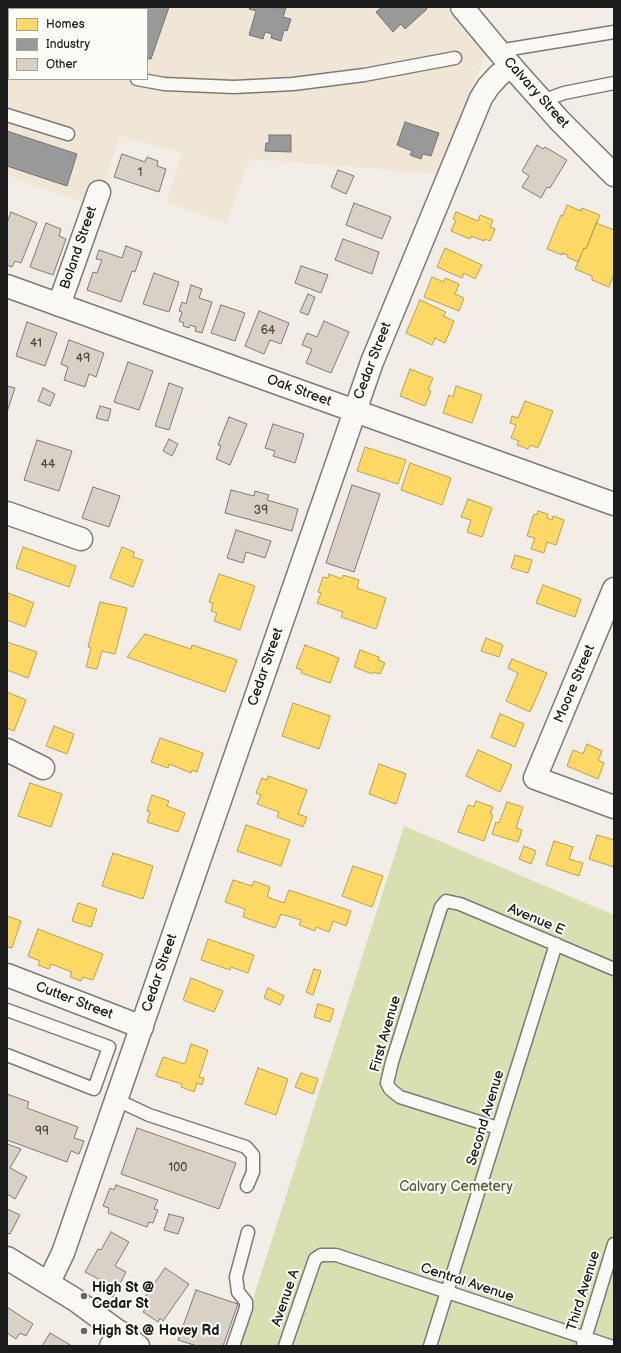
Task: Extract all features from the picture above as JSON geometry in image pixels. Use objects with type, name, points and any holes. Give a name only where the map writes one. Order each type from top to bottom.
[{"type":"street","name":"Calvary Street","points":[[462,7],[504,58],[560,121],[614,175]]},
{"type":"street","name":"Cedar Street","points":[[49,1282],[63,1253],[117,1100],[354,410],[387,323],[481,98],[488,86],[498,75],[504,58]]},
{"type":"street","name":"Boland Street","points":[[59,305],[99,192]]},
{"type":"street","name":"Oak Street","points":[[7,286],[614,504]]},
{"type":"street","points":[[7,513],[81,539]]},
{"type":"street","name":"Moore Street","points":[[614,589],[535,778],[614,807]]},
{"type":"street","points":[[7,750],[43,768]]},
{"type":"street","name":"Cutter Street","points":[[7,975],[142,1027]]},
{"type":"street","points":[[7,1258],[49,1282],[80,1303],[116,1339],[138,1346]]},
{"type":"lane","points":[[504,58],[614,32]]},
{"type":"lane","points":[[142,80],[164,84],[234,86],[293,84],[364,75],[455,58]]},
{"type":"lane","points":[[542,101],[564,93],[614,83]]},
{"type":"lane","points":[[7,115],[68,134]]},
{"type":"lane","name":"Avenue E","points":[[446,901],[460,904],[614,969]]},
{"type":"lane","name":"First Avenue","points":[[446,901],[441,907],[392,1062],[387,1083],[390,1089],[400,1097],[498,1128]]},
{"type":"lane","name":"Second Avenue","points":[[430,1346],[556,944]]},
{"type":"lane","points":[[7,1010],[109,1047],[94,1089],[7,1055]]},
{"type":"lane","points":[[117,1100],[149,1115],[246,1147],[253,1155],[253,1172],[247,1186]]},
{"type":"lane","points":[[233,1346],[246,1308],[246,1302],[238,1292],[236,1277],[248,1232]]},
{"type":"lane","name":"Third Avenue","points":[[584,1342],[614,1244]]},
{"type":"lane","name":"Central Avenue","points":[[315,1259],[322,1255],[336,1256],[447,1293],[584,1342],[610,1346]]},
{"type":"lane","name":"Avenue A","points":[[285,1346],[315,1259]]},
{"type":"shaded area","points":[[7,7],[450,7],[484,48],[485,55],[438,174],[250,159],[226,223],[166,202],[182,153],[120,136],[97,208],[7,175]]},
{"type":"green space","name":"Calvary Cemetery","points":[[404,826],[614,915],[614,1346],[238,1346]]},
{"type":"building: Homes","points":[[567,205],[581,211],[582,208],[600,215],[586,249],[584,248],[578,262],[567,257],[568,255],[562,253],[562,255],[547,249],[561,215],[563,216]]},
{"type":"building: Homes","points":[[456,212],[478,221],[480,215],[493,220],[490,227],[495,229],[490,241],[485,239],[484,241],[471,236],[470,239],[451,231],[456,220],[453,219]]},
{"type":"building: Homes","points":[[596,223],[614,230],[614,274],[609,287],[592,280],[592,276],[575,269],[584,248],[586,249]]},
{"type":"building: Homes","points":[[445,248],[482,265],[475,279],[464,273],[462,278],[437,267]]},
{"type":"building: Homes","points":[[432,277],[444,282],[445,278],[459,284],[455,294],[464,298],[459,311],[424,297]]},
{"type":"building: Homes","points":[[420,300],[446,312],[443,316],[454,321],[445,343],[435,338],[432,345],[406,333]]},
{"type":"building: Homes","points":[[410,369],[433,378],[428,390],[431,391],[425,406],[400,396]]},
{"type":"building: Homes","points":[[456,386],[482,395],[472,423],[443,413],[449,395],[453,397]]},
{"type":"building: Homes","points":[[525,401],[553,411],[538,448],[530,445],[528,449],[517,445],[519,441],[511,438],[516,425],[510,423],[512,416],[518,418]]},
{"type":"building: Homes","points":[[365,447],[406,460],[398,484],[357,471]]},
{"type":"building: Homes","points":[[410,463],[451,478],[442,505],[401,490]]},
{"type":"building: Homes","points":[[468,499],[492,508],[482,537],[467,532],[471,520],[461,517]]},
{"type":"building: Homes","points":[[538,511],[548,514],[547,518],[552,520],[553,516],[564,520],[556,545],[547,542],[544,553],[531,549],[535,538],[527,536],[534,514],[537,515]]},
{"type":"building: Homes","points":[[23,547],[76,566],[69,587],[16,568]]},
{"type":"building: Homes","points":[[122,547],[134,552],[133,557],[143,560],[133,587],[110,578]]},
{"type":"building: Homes","points":[[515,555],[532,560],[528,573],[511,568]]},
{"type":"building: Homes","points":[[219,574],[255,586],[240,630],[214,621],[217,613],[211,611],[213,603],[209,602]]},
{"type":"building: Homes","points":[[329,574],[342,579],[343,575],[359,580],[357,588],[386,598],[376,629],[341,617],[343,612],[317,603],[321,593],[318,592],[323,577],[328,578]]},
{"type":"building: Homes","points":[[543,585],[581,599],[575,617],[536,603]]},
{"type":"building: Homes","points":[[8,593],[34,603],[25,627],[7,620]]},
{"type":"building: Homes","points":[[100,602],[127,608],[115,654],[102,651],[97,669],[86,667],[91,648],[88,647]]},
{"type":"building: Homes","points":[[145,634],[191,649],[192,645],[237,660],[225,692],[127,657]]},
{"type":"building: Homes","points":[[486,638],[503,645],[499,657],[481,651]]},
{"type":"building: Homes","points":[[7,642],[37,652],[28,678],[7,670]]},
{"type":"building: Homes","points":[[305,645],[339,658],[330,683],[301,673],[302,670],[296,668]]},
{"type":"building: Homes","points":[[360,650],[379,657],[378,660],[385,663],[380,674],[373,672],[372,674],[354,667]]},
{"type":"building: Homes","points":[[512,659],[547,673],[530,712],[506,701],[518,673],[508,668]]},
{"type":"building: Homes","points":[[7,692],[26,700],[14,731],[7,728]]},
{"type":"building: Homes","points":[[293,703],[330,716],[319,749],[282,736]]},
{"type":"building: Homes","points":[[500,714],[524,724],[515,747],[491,737]]},
{"type":"building: Homes","points":[[54,726],[74,734],[67,754],[46,746]]},
{"type":"building: Homes","points":[[160,738],[203,753],[197,772],[192,770],[191,773],[169,764],[168,768],[151,762]]},
{"type":"building: Homes","points":[[587,744],[602,751],[598,760],[604,763],[598,779],[567,766],[573,750],[583,754]]},
{"type":"building: Homes","points":[[478,750],[512,765],[500,792],[466,776]]},
{"type":"building: Homes","points":[[379,764],[406,774],[396,804],[369,794]]},
{"type":"building: Homes","points":[[268,776],[307,790],[298,814],[307,817],[303,827],[277,817],[279,812],[257,804],[261,795],[256,793],[262,778],[267,780]]},
{"type":"building: Homes","points":[[30,783],[62,794],[51,827],[18,816]]},
{"type":"building: Homes","points":[[152,795],[169,801],[167,806],[185,813],[178,832],[147,822],[150,812],[147,811]]},
{"type":"building: Homes","points":[[476,801],[493,807],[490,814],[493,815],[484,841],[458,832],[468,805],[474,807]]},
{"type":"building: Homes","points":[[507,802],[523,807],[516,828],[522,830],[518,842],[492,834],[496,822],[499,823]]},
{"type":"building: Homes","points":[[246,825],[290,840],[281,866],[237,851]]},
{"type":"building: Homes","points":[[597,835],[614,840],[614,867],[589,859]]},
{"type":"building: Homes","points":[[554,841],[573,847],[569,859],[583,863],[579,876],[546,865]]},
{"type":"building: Homes","points":[[524,846],[536,851],[531,864],[519,859]]},
{"type":"building: Homes","points":[[113,853],[153,866],[143,899],[102,886]]},
{"type":"building: Homes","points":[[353,866],[383,876],[372,907],[342,896]]},
{"type":"building: Homes","points":[[233,880],[252,886],[254,881],[270,887],[267,897],[284,903],[289,890],[351,911],[346,926],[333,921],[329,932],[316,927],[315,931],[299,925],[301,920],[281,914],[275,928],[243,917],[245,909],[225,902]]},
{"type":"building: Homes","points":[[78,903],[97,909],[91,927],[72,921]]},
{"type":"building: Homes","points":[[7,916],[21,921],[12,948],[7,947]]},
{"type":"building: Homes","points":[[38,929],[103,954],[93,980],[83,977],[81,981],[70,977],[72,972],[51,964],[49,969],[38,965],[40,961],[28,956]]},
{"type":"building: Homes","points":[[208,939],[254,955],[248,973],[231,967],[230,970],[201,960]]},
{"type":"building: Homes","points":[[314,969],[321,971],[313,995],[306,992]]},
{"type":"building: Homes","points":[[191,978],[223,991],[214,1012],[183,1000]]},
{"type":"building: Homes","points":[[268,988],[284,996],[280,1005],[264,998]]},
{"type":"building: Homes","points":[[318,1004],[334,1009],[330,1022],[314,1017]]},
{"type":"building: Homes","points":[[191,1044],[208,1050],[199,1077],[204,1078],[202,1085],[197,1083],[194,1092],[181,1087],[182,1084],[156,1076],[163,1057],[185,1064]]},
{"type":"building: Homes","points":[[258,1068],[288,1079],[276,1115],[245,1104]]},
{"type":"building: Homes","points":[[301,1073],[318,1079],[313,1094],[295,1087]]},
{"type":"building: Industry","points":[[169,7],[151,59],[148,59],[148,8],[100,8]]},
{"type":"building: Industry","points":[[250,7],[286,8],[283,17],[291,19],[287,31],[284,30],[281,41],[271,38],[272,34],[265,32],[263,39],[249,35],[256,11],[249,9]]},
{"type":"building: Industry","points":[[382,7],[425,7],[427,9],[405,29],[401,24],[393,32],[376,12]]},
{"type":"building: Industry","points":[[7,10],[8,39],[7,39]]},
{"type":"building: Industry","points":[[405,122],[439,133],[431,156],[423,154],[421,159],[410,155],[412,151],[397,145]]},
{"type":"building: Industry","points":[[7,131],[77,154],[67,186],[7,166]]},
{"type":"building: Industry","points":[[269,135],[291,135],[291,152],[265,151],[266,143],[269,143]]},
{"type":"building: Other","points":[[537,145],[543,149],[545,147],[567,160],[550,188],[547,187],[541,198],[522,187],[529,176],[522,171]]},
{"type":"building: Other","points":[[122,154],[145,162],[147,157],[158,161],[157,166],[166,169],[159,192],[114,177]]},
{"type":"building: Other","points":[[338,170],[354,176],[346,194],[331,187]]},
{"type":"building: Other","points":[[354,203],[391,217],[382,239],[346,225]]},
{"type":"building: Other","points":[[11,212],[37,223],[21,263],[15,261],[12,267],[7,265],[7,223]]},
{"type":"building: Other","points":[[46,223],[61,229],[59,236],[66,239],[53,275],[30,267]]},
{"type":"building: Other","points":[[343,239],[379,252],[372,274],[335,260]]},
{"type":"building: Other","points":[[126,246],[142,252],[135,272],[132,271],[121,302],[87,290],[93,272],[97,273],[102,260],[96,259],[99,250],[122,258]]},
{"type":"building: Other","points":[[301,266],[328,275],[321,293],[295,283]]},
{"type":"building: Other","points":[[154,273],[179,282],[169,312],[143,304]]},
{"type":"building: Other","points":[[191,285],[202,289],[199,298],[212,302],[202,333],[195,331],[196,327],[190,325],[189,328],[183,326],[184,323],[179,321],[182,312],[179,311],[182,302],[186,304]]},
{"type":"building: Other","points":[[308,294],[315,297],[308,315],[300,312]]},
{"type":"building: Other","points":[[221,305],[245,313],[235,341],[211,333]]},
{"type":"building: Other","points":[[259,311],[289,323],[281,344],[270,340],[264,354],[245,346]]},
{"type":"building: Other","points":[[324,321],[349,332],[331,373],[306,363],[312,349],[302,345],[307,333],[317,337]]},
{"type":"building: Other","points":[[27,322],[57,333],[45,366],[16,356]]},
{"type":"building: Other","points":[[69,340],[104,353],[96,377],[89,374],[85,387],[64,380],[68,367],[61,364]]},
{"type":"building: Other","points":[[128,362],[153,371],[139,410],[114,402]]},
{"type":"building: Other","points":[[169,383],[183,388],[169,430],[155,426]]},
{"type":"building: Other","points":[[7,386],[15,388],[7,412]]},
{"type":"building: Other","points":[[43,388],[55,394],[50,406],[38,401]]},
{"type":"building: Other","points":[[100,406],[111,409],[108,421],[96,418]]},
{"type":"building: Other","points":[[229,417],[247,424],[230,465],[216,459],[221,446],[218,445]]},
{"type":"building: Other","points":[[273,424],[304,434],[295,463],[273,456],[275,451],[265,448]]},
{"type":"building: Other","points":[[169,439],[178,444],[172,456],[163,451]]},
{"type":"building: Other","points":[[37,440],[72,451],[59,491],[24,480]]},
{"type":"building: Other","points":[[352,485],[380,494],[354,572],[326,563]]},
{"type":"building: Other","points":[[93,487],[120,496],[109,527],[82,518]]},
{"type":"building: Other","points":[[231,490],[254,496],[255,491],[269,495],[267,500],[298,509],[292,531],[225,513]]},
{"type":"building: Other","points":[[236,530],[271,541],[265,558],[246,552],[243,563],[227,558]]},
{"type":"building: Other","points":[[7,1094],[29,1102],[27,1108],[78,1127],[74,1138],[84,1141],[79,1154],[71,1151],[67,1162],[7,1140]]},
{"type":"building: Other","points":[[137,1128],[236,1163],[219,1209],[121,1174]]},
{"type":"building: Other","points":[[7,1144],[21,1149],[10,1168],[27,1177],[15,1199],[7,1194]]},
{"type":"building: Other","points":[[116,1185],[158,1200],[154,1209],[158,1210],[153,1223],[149,1222],[147,1227],[108,1213],[109,1208],[103,1206],[110,1188],[114,1190]]},
{"type":"building: Other","points":[[7,1209],[20,1215],[10,1234],[7,1233]]},
{"type":"building: Other","points":[[169,1214],[184,1218],[178,1234],[164,1230]]},
{"type":"building: Other","points":[[111,1232],[129,1242],[115,1266],[126,1272],[113,1297],[102,1291],[106,1283],[85,1272],[98,1249],[101,1250]]},
{"type":"building: Other","points":[[165,1268],[189,1284],[163,1321],[160,1318],[158,1322],[143,1312],[146,1308],[140,1304]]},
{"type":"building: Other","points":[[196,1290],[238,1304],[223,1346],[197,1346],[178,1340]]},
{"type":"building: Other","points":[[7,1307],[33,1324],[26,1336],[20,1333],[16,1339],[7,1333]]},
{"type":"building: Other","points":[[50,1333],[72,1346],[42,1346]]},
{"type":"place","name":"High St @ Cedar St","points":[[84,1296]]},
{"type":"place","name":"High St @ Hovey Rd","points":[[84,1331]]}]
